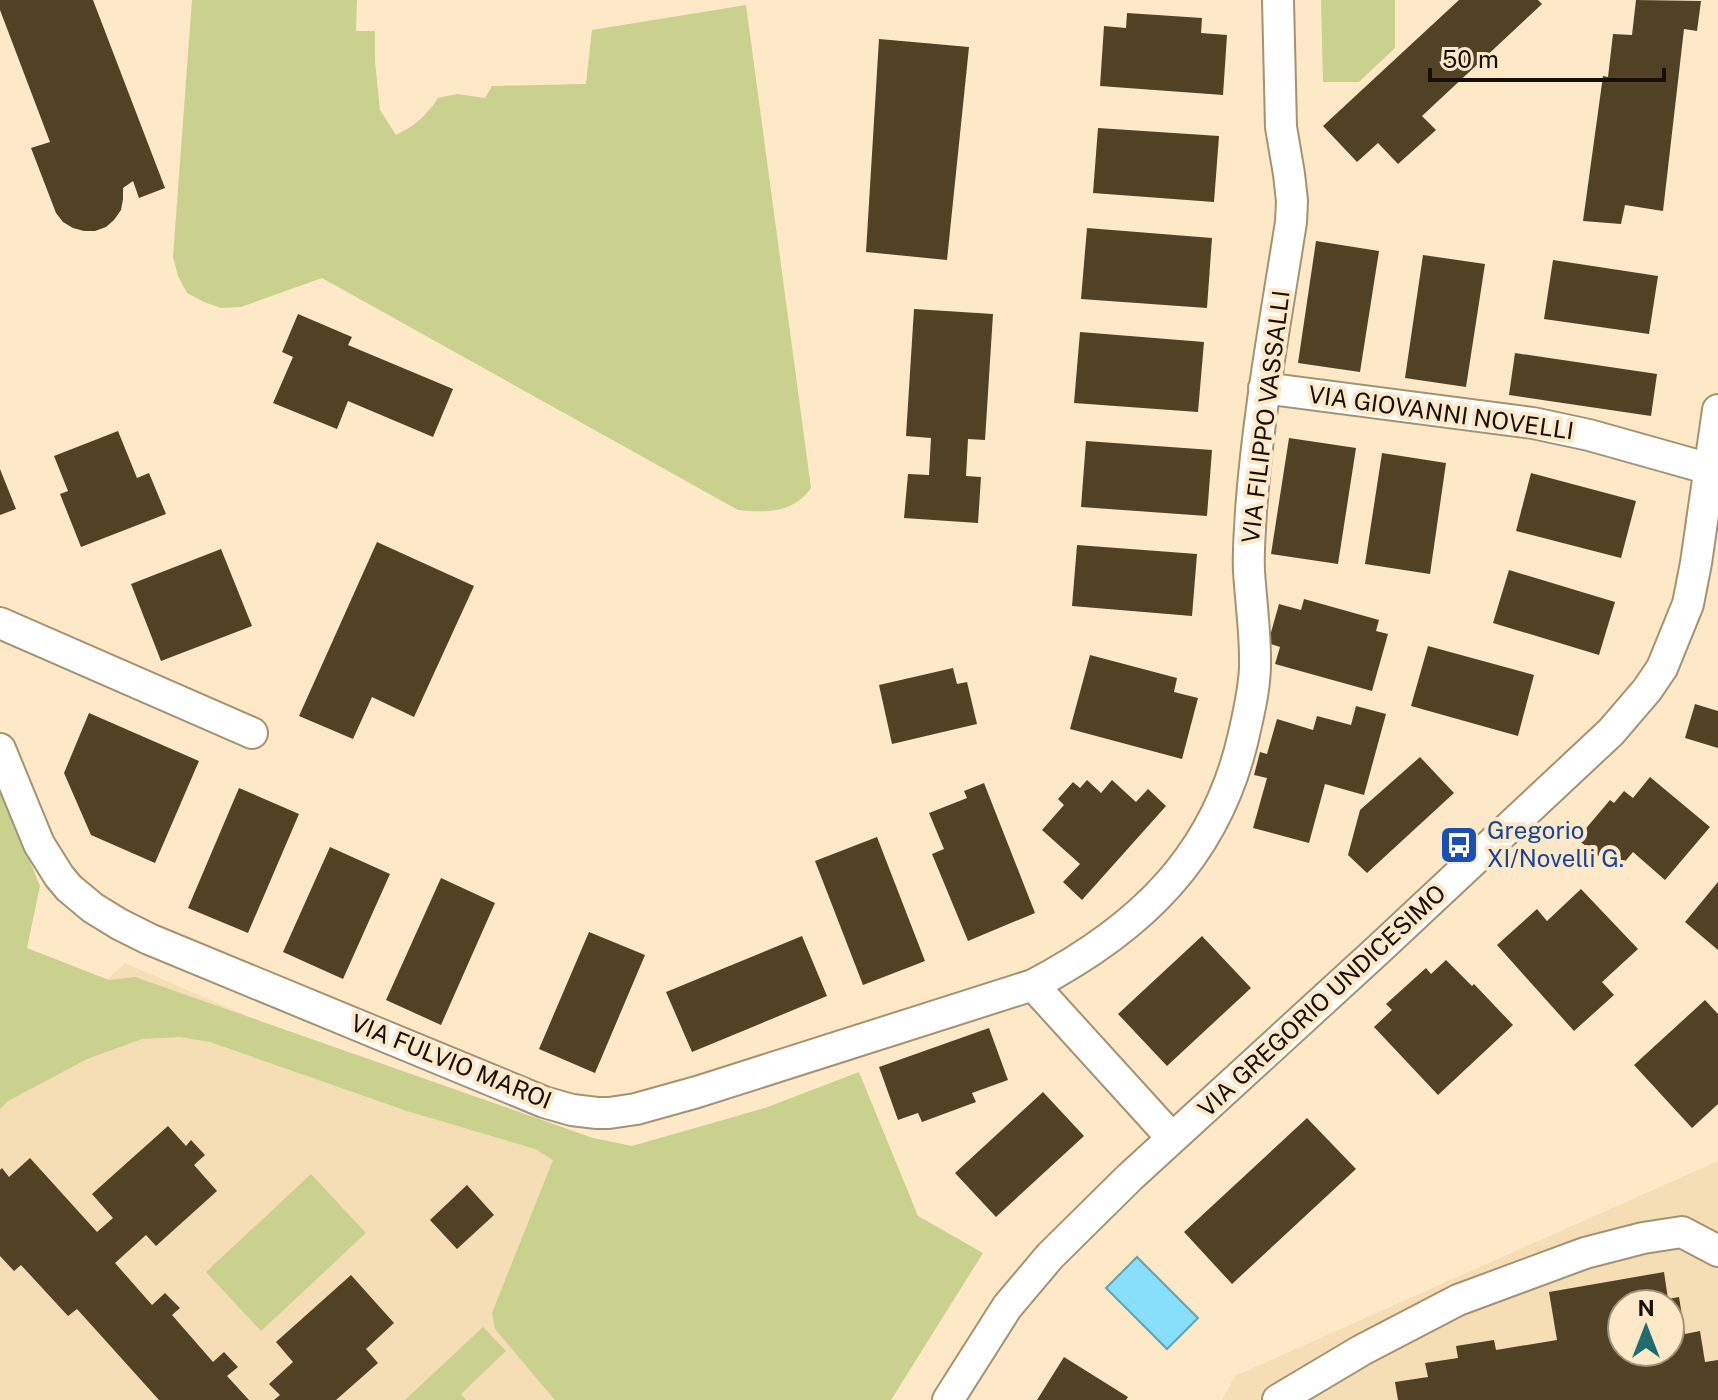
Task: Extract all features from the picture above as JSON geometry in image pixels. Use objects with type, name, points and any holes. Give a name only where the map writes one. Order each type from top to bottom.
[{"type":"street","name":"VIA FILIPPO VASSALLI","points":[[1033,985],[1075,962],[1115,934],[1169,884],[1197,850],[1209,829],[1239,757],[1254,690],[1249,568],[1251,510],[1264,388],[1291,222],[1292,201],[1281,127],[1278,0]]},
{"type":"street","name":"VIA GIOVANNI NOVELLI","points":[[1264,388],[1533,423],[1589,435],[1710,469]]},
{"type":"street","name":"VIA GREGORIO UNDICESIMO","points":[[948,1400],[1007,1307],[1050,1256],[1130,1177],[1611,732],[1637,702],[1662,668],[1688,604],[1718,410]]},
{"type":"street","points":[[0,623],[252,733]]},
{"type":"street","name":"VIA FULVIO MAROI","points":[[0,749],[39,844],[52,867],[69,888],[105,917],[149,939],[512,1090],[572,1110],[609,1113],[636,1109],[1033,985]]},
{"type":"street","points":[[1033,985],[1172,1138]]},
{"type":"street","points":[[1278,1400],[1362,1350],[1458,1300],[1585,1253],[1682,1232],[1718,1251]]},
{"type":"shaded area","points":[[125,963],[563,1153],[564,1400],[0,1400],[0,1076]]},
{"type":"shaded area","points":[[1718,1161],[1718,1400],[1222,1400],[1235,1376]]},
{"type":"green space","points":[[192,0],[357,0],[356,31],[375,31],[380,110],[396,135],[420,120],[438,98],[457,94],[485,98],[492,86],[586,84],[592,30],[746,5],[811,488],[788,507],[768,511],[738,510],[322,278],[241,307],[221,308],[187,293],[173,257]]},
{"type":"green space","points":[[1321,0],[1395,0],[1395,48],[1359,82],[1323,82]]},
{"type":"green space","points":[[0,788],[40,886],[27,948],[109,980],[135,977],[593,1138],[632,1146],[765,1108],[859,1072],[918,1216],[983,1253],[891,1400],[555,1400],[495,1329],[492,1313],[553,1160],[535,1149],[407,1111],[210,1042],[180,1037],[142,1039],[87,1059],[8,1101],[0,1109]]},
{"type":"green space","points":[[311,1174],[366,1233],[261,1331],[206,1272]]},
{"type":"green space","points":[[483,1327],[506,1351],[461,1394],[466,1400],[405,1400]]},
{"type":"water","points":[[1137,1257],[1198,1318],[1167,1349],[1106,1288]]},
{"type":"building","points":[[0,0],[93,0],[165,188],[139,198],[133,181],[123,188],[121,210],[106,227],[95,231],[73,228],[56,213],[31,148],[50,142],[0,10]]},
{"type":"building","points":[[1459,0],[1538,0],[1542,4],[1422,116],[1436,130],[1398,164],[1378,143],[1357,162],[1323,126]]},
{"type":"building","points":[[1636,0],[1701,1],[1697,31],[1684,29],[1663,211],[1625,205],[1621,224],[1583,221],[1603,76],[1608,77],[1613,34],[1632,35]]},
{"type":"building","points":[[1127,13],[1202,18],[1201,33],[1227,35],[1223,95],[1100,86],[1104,26],[1126,28]]},
{"type":"building","points":[[879,39],[969,47],[947,260],[866,252]]},
{"type":"building","points":[[1098,128],[1219,136],[1214,202],[1093,193]]},
{"type":"building","points":[[1087,228],[1212,238],[1207,308],[1081,299]]},
{"type":"building","points":[[1316,241],[1379,251],[1360,372],[1298,363]]},
{"type":"building","points":[[1423,255],[1485,264],[1466,387],[1405,378]]},
{"type":"building","points":[[1553,260],[1658,276],[1649,334],[1544,319]]},
{"type":"building","points":[[914,309],[993,314],[985,440],[968,439],[966,476],[981,477],[978,523],[904,518],[908,474],[929,475],[931,438],[906,436]]},
{"type":"building","points":[[298,314],[352,337],[348,345],[453,389],[433,437],[348,401],[337,429],[273,403],[293,357],[282,352]]},
{"type":"building","points":[[1080,332],[1204,342],[1198,412],[1074,403]]},
{"type":"building","points":[[1515,353],[1657,374],[1651,416],[1509,395]]},
{"type":"building","points":[[118,431],[137,478],[149,473],[166,514],[81,547],[60,494],[68,491],[54,456]]},
{"type":"building","points":[[1289,438],[1356,448],[1338,564],[1271,554]]},
{"type":"building","points":[[1086,441],[1212,450],[1207,516],[1081,507]]},
{"type":"building","points":[[1382,453],[1446,463],[1430,574],[1365,564]]},
{"type":"building","points":[[0,469],[16,509],[0,515]]},
{"type":"building","points":[[1531,473],[1636,501],[1621,558],[1516,531]]},
{"type":"building","points":[[377,542],[474,586],[414,717],[372,697],[353,739],[299,716]]},
{"type":"building","points":[[1077,545],[1197,554],[1192,616],[1072,606]]},
{"type":"building","points":[[221,549],[252,626],[161,661],[131,584]]},
{"type":"building","points":[[1509,570],[1615,602],[1599,655],[1493,623]]},
{"type":"building","points":[[1304,599],[1379,620],[1376,631],[1388,634],[1372,691],[1275,664],[1280,647],[1268,643],[1279,604],[1301,610]]},
{"type":"building","points":[[1428,646],[1534,675],[1518,736],[1411,706]]},
{"type":"building","points":[[1090,655],[1177,678],[1174,692],[1198,698],[1182,759],[1070,729]]},
{"type":"building","points":[[953,668],[957,684],[967,682],[977,724],[892,744],[879,685]]},
{"type":"building","points":[[1695,704],[1718,711],[1718,748],[1685,738]]},
{"type":"building","points":[[1356,706],[1386,714],[1364,795],[1325,784],[1309,843],[1253,828],[1267,778],[1254,775],[1260,752],[1267,754],[1277,719],[1313,730],[1317,716],[1351,725]]},
{"type":"building","points":[[89,713],[199,761],[155,863],[91,835],[64,773]]},
{"type":"building","points":[[1420,757],[1454,793],[1367,873],[1348,855],[1360,810]]},
{"type":"building","points":[[1650,777],[1710,827],[1665,880],[1633,852],[1617,871],[1577,839],[1610,800],[1614,803],[1624,791],[1633,798]]},
{"type":"building","points":[[1087,780],[1101,793],[1112,780],[1136,802],[1148,789],[1166,806],[1082,900],[1063,882],[1080,864],[1042,830],[1064,805],[1058,799],[1073,782],[1080,788]]},
{"type":"building","points":[[984,783],[1035,913],[968,941],[932,854],[944,849],[929,813],[967,798],[964,791]]},
{"type":"building","points":[[239,788],[299,814],[248,933],[188,908]]},
{"type":"building","points":[[877,837],[925,961],[863,985],[815,861]]},
{"type":"building","points":[[330,847],[390,874],[343,979],[283,952]]},
{"type":"building","points":[[441,878],[495,903],[441,1025],[386,1000]]},
{"type":"building","points":[[1718,882],[1718,950],[1685,922]]},
{"type":"building","points":[[1581,889],[1638,949],[1602,982],[1614,995],[1574,1031],[1497,945],[1537,909],[1547,921]]},
{"type":"building","points":[[589,932],[645,955],[595,1073],[539,1049]]},
{"type":"building","points":[[802,936],[827,996],[692,1052],[666,992]]},
{"type":"building","points":[[1202,936],[1251,988],[1167,1066],[1118,1014]]},
{"type":"building","points":[[1446,960],[1513,1025],[1438,1095],[1374,1027],[1392,1010],[1386,1004],[1426,968],[1431,974]]},
{"type":"building","points":[[1705,1000],[1718,1014],[1718,1104],[1692,1128],[1634,1065]]},
{"type":"building","points":[[989,1028],[1008,1080],[972,1093],[976,1102],[922,1122],[918,1113],[898,1120],[879,1067]]},
{"type":"building","points":[[1043,1092],[1084,1136],[996,1217],[955,1173]]},
{"type":"building","points":[[1307,1118],[1356,1169],[1232,1284],[1184,1232]]},
{"type":"building","points":[[168,1126],[186,1146],[191,1140],[205,1155],[194,1165],[217,1191],[156,1246],[146,1235],[115,1263],[152,1305],[165,1293],[180,1308],[172,1315],[213,1362],[224,1352],[238,1367],[227,1376],[249,1400],[159,1400],[77,1309],[68,1316],[21,1265],[14,1271],[0,1256],[2,1168],[9,1177],[30,1158],[97,1232],[113,1218],[92,1194]]},
{"type":"building","points":[[467,1185],[494,1215],[457,1249],[430,1220]]},
{"type":"building","points":[[1664,1272],[1666,1288],[1606,1288],[1606,1368],[1686,1368],[1686,1334],[1700,1331],[1705,1362],[1718,1360],[1718,1400],[1398,1400],[1395,1382],[1428,1377],[1425,1363],[1458,1358],[1456,1346],[1494,1340],[1496,1350],[1557,1340],[1549,1292]]},
{"type":"building","points":[[351,1275],[394,1323],[366,1349],[378,1363],[336,1400],[274,1400],[280,1395],[269,1384],[293,1362],[276,1342]]},
{"type":"building","points":[[1064,1357],[1128,1397],[1126,1400],[1037,1400]]},
{"type":"place","name":"Gregorio XI/Novelli G.","points":[[1459,845]]}]
